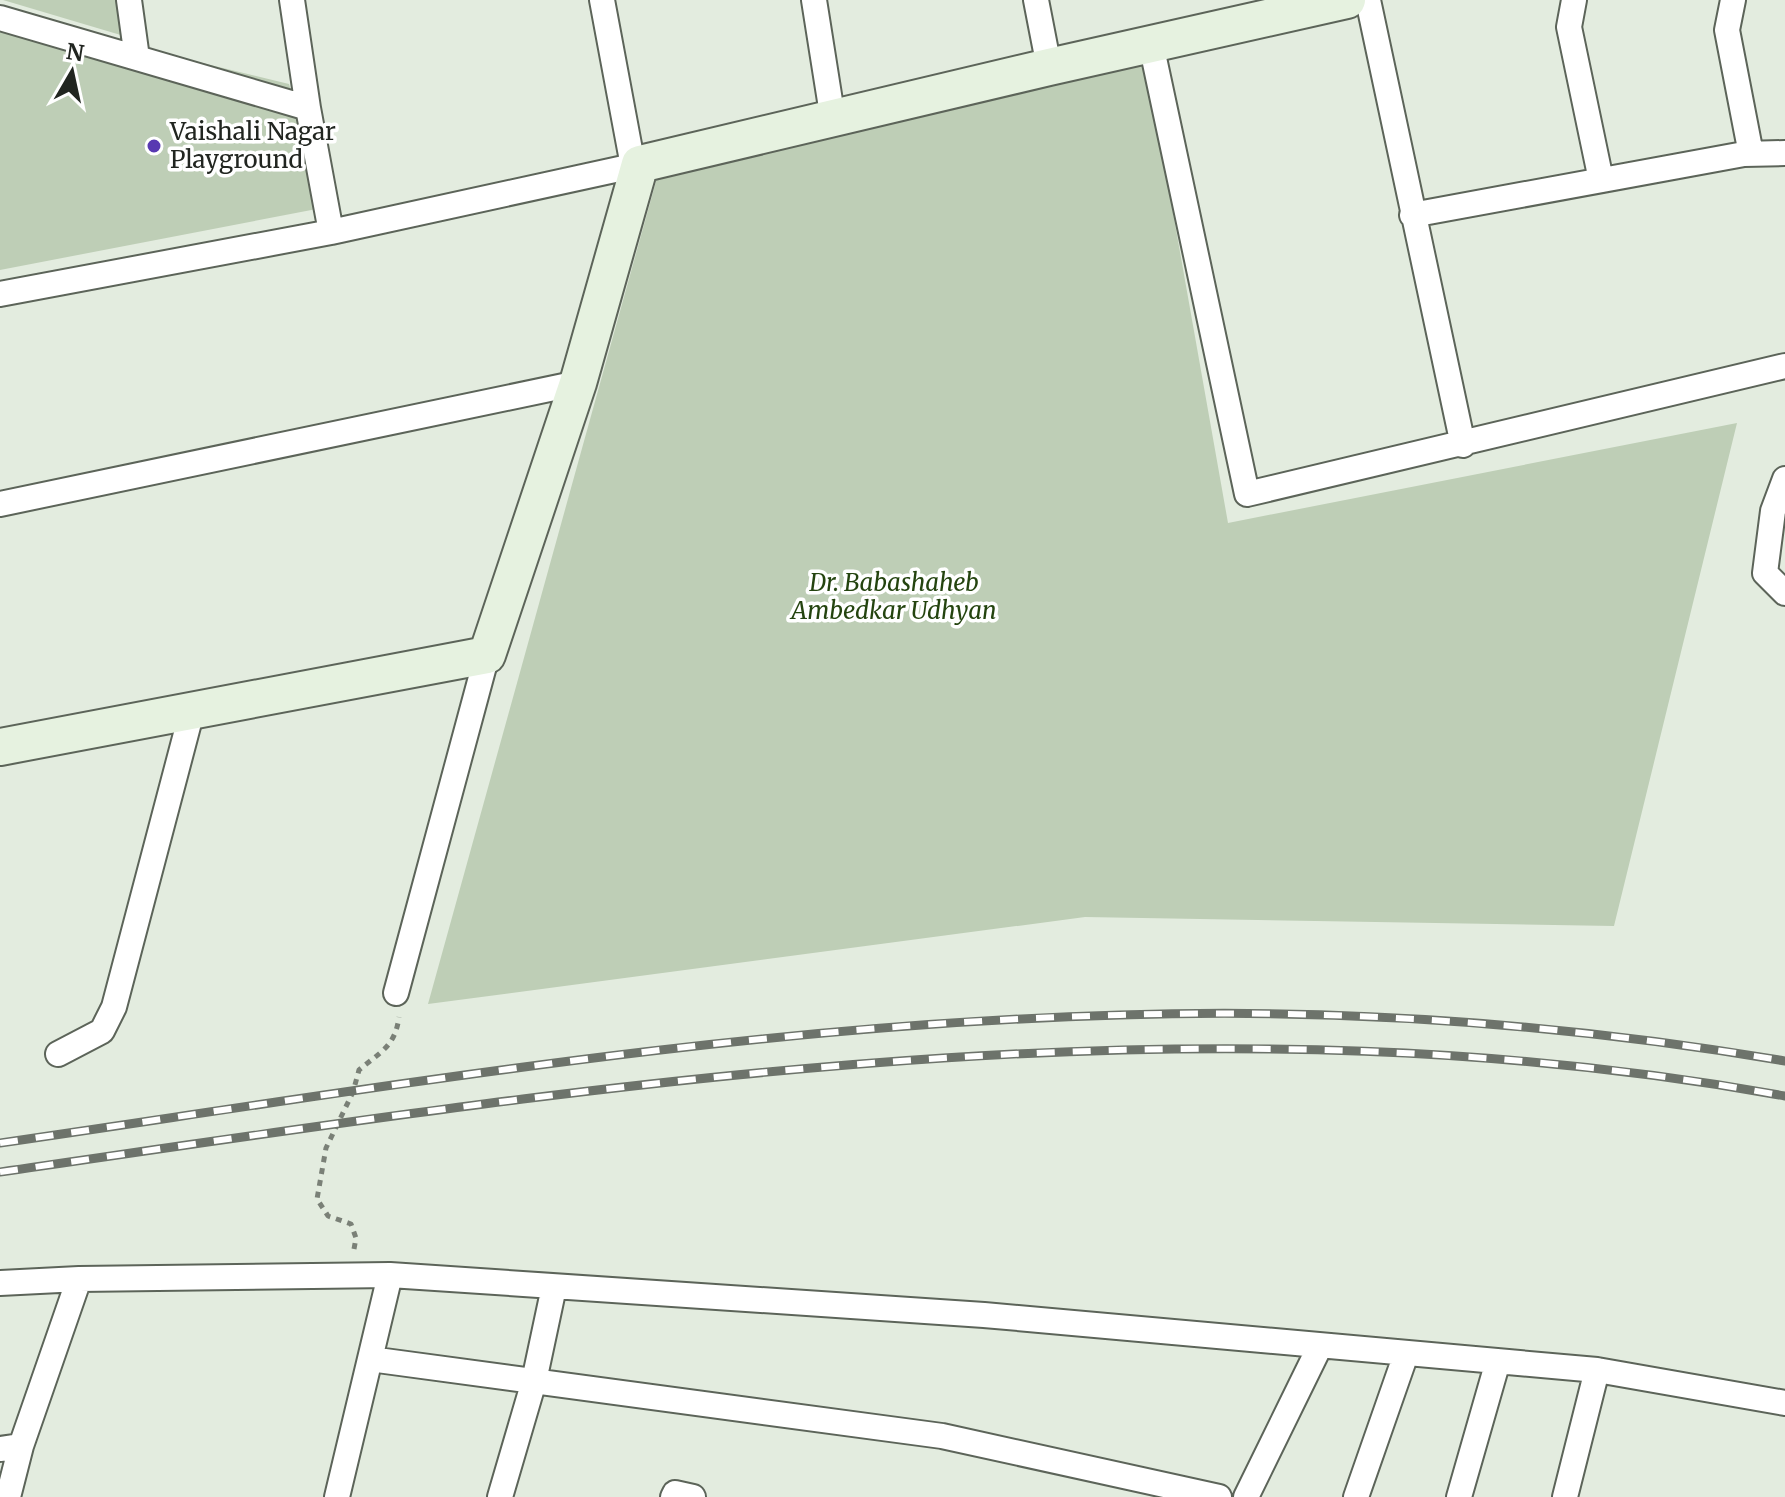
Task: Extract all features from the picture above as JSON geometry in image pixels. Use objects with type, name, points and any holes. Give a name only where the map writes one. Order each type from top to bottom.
[{"type":"street","points":[[129,0],[137,58]]},
{"type":"street","points":[[292,0],[331,232]]},
{"type":"street","points":[[396,993],[487,655],[578,383],[636,165],[602,0]]},
{"type":"street","points":[[814,0],[833,120]]},
{"type":"street","points":[[1036,0],[1049,67]]},
{"type":"street","points":[[0,294],[331,232],[636,165],[1347,0]]},
{"type":"street","points":[[1368,0],[1463,445]]},
{"type":"street","points":[[1574,0],[1569,27],[1601,180]]},
{"type":"street","points":[[1733,0],[1727,30],[1751,154]]},
{"type":"street","points":[[0,18],[308,108]]},
{"type":"street","points":[[1151,44],[1247,494],[1785,366]]},
{"type":"street","points":[[1412,215],[1751,154],[1785,153]]},
{"type":"street","points":[[0,504],[578,383]]},
{"type":"street","points":[[1785,479],[1773,511],[1765,573],[1785,593]]},
{"type":"street","points":[[0,747],[487,655]]},
{"type":"street","points":[[58,1054],[102,1031],[114,1007],[192,711]]},
{"type":"street","points":[[337,1497],[390,1275]]},
{"type":"street","points":[[0,1283],[390,1275],[984,1315],[1597,1370],[1785,1403]]},
{"type":"street","points":[[8,1497],[10,1447],[79,1279]]},
{"type":"street","points":[[500,1497],[534,1381],[554,1287]]},
{"type":"street","points":[[1246,1497],[1320,1346]]},
{"type":"street","points":[[1356,1497],[1406,1354]]},
{"type":"street","points":[[370,1359],[942,1436],[1219,1497]]},
{"type":"street","points":[[1459,1497],[1498,1361]]},
{"type":"street","points":[[1565,1497],[1597,1370]]},
{"type":"street","points":[[673,1497],[675,1493],[693,1497]]},
{"type":"path","points":[[350,1276],[356,1238],[351,1224],[328,1216],[317,1199],[326,1148],[353,1092],[359,1070],[385,1052],[397,1036],[400,1015],[396,993]]},
{"type":"green space","points":[[3,0],[118,0],[124,36]]},
{"type":"green space","name":"Vaishali Nagar Playground","points":[[0,14],[289,84],[327,207],[0,270]]},
{"type":"green space","name":"Dr. Babashaheb Ambedkar Udhyan","points":[[1146,60],[1228,523],[1737,423],[1614,926],[1085,917],[428,1004],[660,167]]},
{"type":"railway","points":[[0,1143],[558,1062],[839,1032],[979,1021],[1203,1013],[1370,1017],[1537,1028],[1785,1061]]},
{"type":"railway","points":[[0,1172],[445,1109],[668,1082],[891,1062],[1115,1050],[1338,1050],[1562,1065],[1785,1096]]},
{"type":"place","name":"Vaishali Nagar Playground","points":[[154,146]]}]
